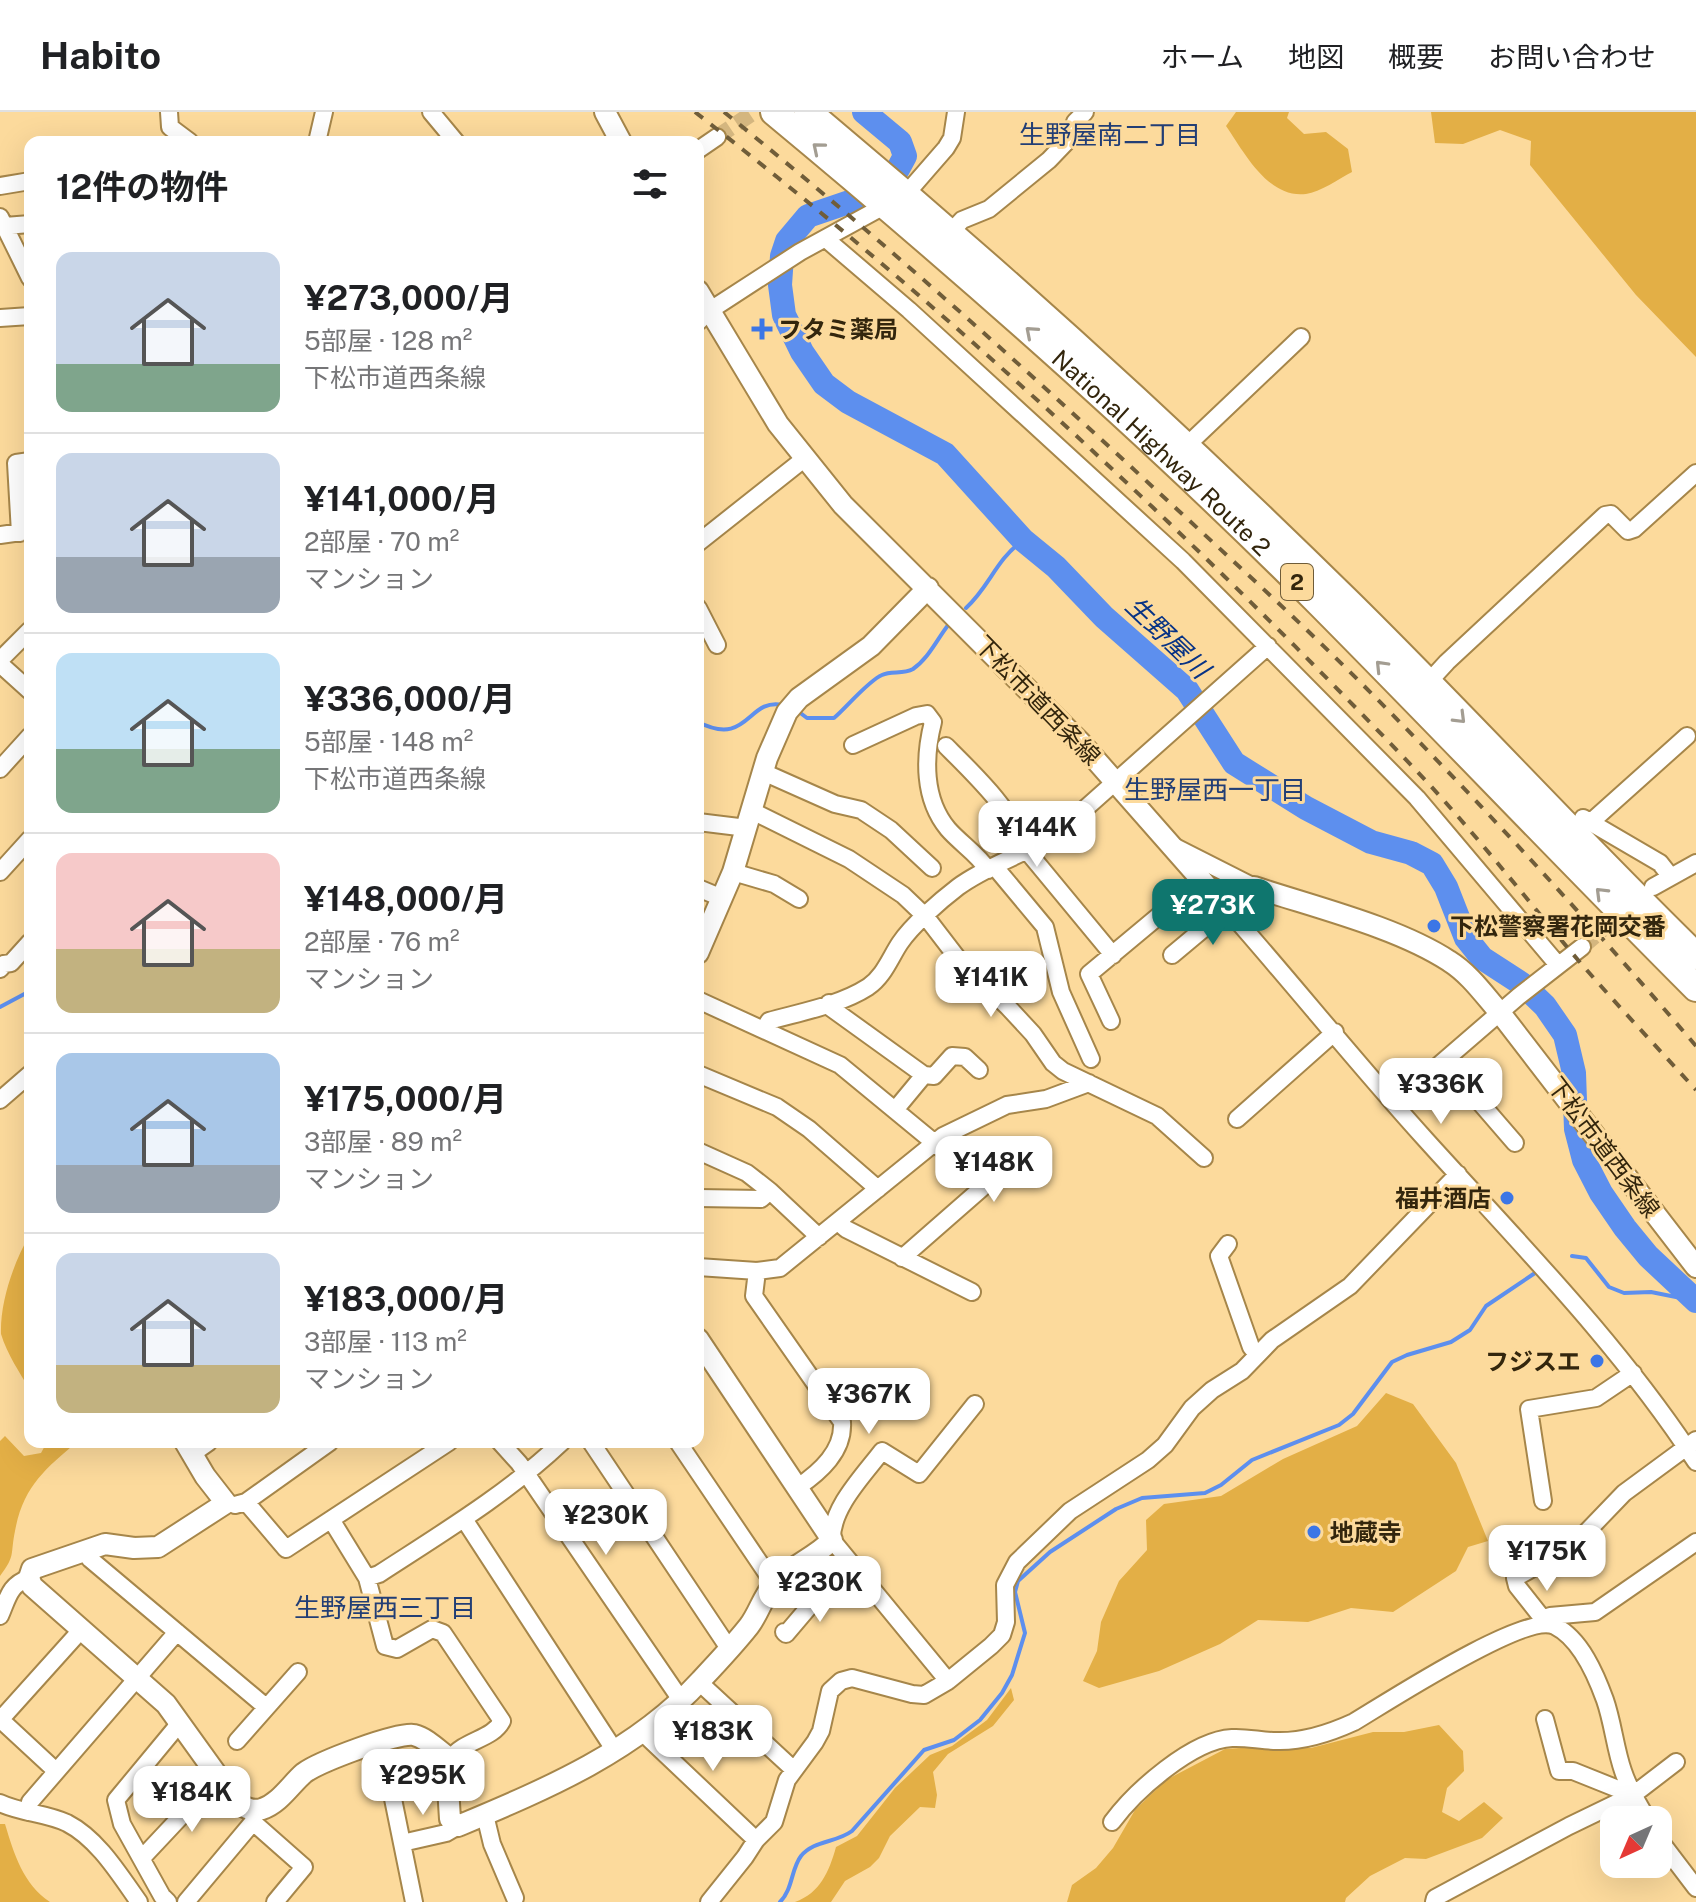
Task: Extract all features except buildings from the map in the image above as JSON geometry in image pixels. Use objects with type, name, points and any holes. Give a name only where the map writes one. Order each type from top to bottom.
[{"type":"highway","name":"National Highway Route 2","points":[[774,112],[950,233],[1179,453]]},
{"type":"highway","name":"National Highway Route 2","points":[[808,112],[1036,337],[1179,453],[1349,603],[1419,691],[1696,988]]},
{"type":"highway","name":"National Highway Route 2","points":[[1419,691],[1580,825],[1696,956]]},
{"type":"street","points":[[169,112],[170,127],[182,136]]},
{"type":"street","points":[[318,136],[324,112]]},
{"type":"street","points":[[431,112],[451,136]]},
{"type":"street","points":[[605,112],[618,136]]},
{"type":"street","points":[[704,317],[826,239],[884,190],[946,148],[952,138],[956,112]]},
{"type":"street","points":[[950,233],[962,220],[989,209],[1049,160],[1071,137],[1075,122],[1085,112]]},
{"type":"street","points":[[704,146],[717,137]]},
{"type":"street","points":[[0,186],[24,182]]},
{"type":"street","points":[[3,221],[24,223]]},
{"type":"street","points":[[3,221],[24,265]]},
{"type":"street","points":[[826,239],[1183,561],[1417,798],[1558,965]]},
{"type":"street","points":[[0,318],[24,316]]},
{"type":"street","name":"下松市道西条線","points":[[704,317],[778,424],[843,505],[1080,742],[1227,909]]},
{"type":"street","points":[[1179,453],[1301,337]]},
{"type":"street","points":[[704,538],[804,459]]},
{"type":"street","points":[[24,462],[16,463],[24,524]]},
{"type":"street","points":[[1419,691],[1605,515],[1611,514],[1628,531],[1634,529],[1696,473]]},
{"type":"street","points":[[0,535],[24,532]]},
{"type":"street","points":[[704,939],[733,872],[776,732],[787,712],[799,698],[871,646],[928,588]]},
{"type":"street","points":[[704,620],[717,645]]},
{"type":"street","points":[[24,636],[0,662],[24,685]]},
{"type":"street","points":[[764,1029],[769,1021],[829,1003],[870,986],[895,956],[900,943],[954,890],[973,876],[1027,851],[1060,831],[1268,646]]},
{"type":"street","points":[[853,745],[891,726],[927,714],[933,722],[926,749],[926,773],[936,807],[948,828],[991,868],[1045,927],[1061,992],[1091,1059]]},
{"type":"street","points":[[1671,877],[1660,863],[1580,825],[1687,736]]},
{"type":"street","points":[[0,769],[24,743]]},
{"type":"street","points":[[946,746],[996,800],[1027,851],[1113,955]]},
{"type":"street","points":[[763,772],[835,804],[861,810],[891,830],[932,868]]},
{"type":"street","points":[[704,822],[749,819],[849,859],[903,895],[926,917],[959,960],[1017,1016],[1053,1063],[1063,1071],[1157,1116],[1204,1158]]},
{"type":"street","points":[[1170,844],[1254,887],[1172,955]]},
{"type":"street","points":[[0,872],[24,846]]},
{"type":"street","points":[[1653,887],[1696,863]]},
{"type":"street","points":[[733,872],[774,884],[799,899]]},
{"type":"street","points":[[1111,1021],[1089,974],[1203,879]]},
{"type":"street","name":"下松市道西条線","points":[[1254,887],[1352,919],[1421,946],[1451,962],[1473,981],[1501,1014],[1696,1267]]},
{"type":"street","points":[[704,890],[722,898]]},
{"type":"street","points":[[1227,909],[1633,1373],[1691,1443],[1696,1462]]},
{"type":"street","points":[[1395,1103],[1519,996],[1582,947]]},
{"type":"street","points":[[1,964],[11,963],[24,949]]},
{"type":"street","points":[[704,1003],[840,1065],[982,1188],[902,1258]]},
{"type":"street","points":[[829,1003],[831,1008],[924,1075],[934,1076],[952,1056],[965,1057],[979,1070]]},
{"type":"street","points":[[1237,1119],[1335,1032]]},
{"type":"street","points":[[1445,1062],[1515,1143]]},
{"type":"street","points":[[895,1110],[924,1075]]},
{"type":"street","points":[[704,1077],[777,1107],[809,1129],[878,1189]]},
{"type":"street","points":[[2,1094],[24,1078]]},
{"type":"street","points":[[704,1267],[757,1271],[780,1268],[933,1143],[1007,1105],[1046,1099],[1089,1083]]},
{"type":"street","points":[[704,1154],[747,1173],[819,1237]]},
{"type":"street","points":[[709,1902],[756,1840],[774,1822],[787,1780],[821,1731],[830,1691],[841,1681],[862,1679],[924,1695],[948,1681],[1002,1635],[1006,1622],[1005,1585],[1017,1562],[1070,1511],[1148,1460],[1165,1445],[1192,1408],[1212,1390],[1242,1371],[1257,1354],[1350,1286],[1458,1174]]},
{"type":"street","points":[[704,1198],[761,1199],[770,1191]]},
{"type":"street","points":[[838,1222],[846,1229],[972,1292]]},
{"type":"street","points":[[1228,1244],[1219,1256],[1251,1347],[1257,1354]]},
{"type":"street","points":[[757,1271],[754,1296],[842,1422],[843,1434],[823,1470],[798,1487]]},
{"type":"street","points":[[704,1348],[832,1540],[948,1681]]},
{"type":"street","points":[[1543,1501],[1529,1409],[1596,1398],[1633,1373]]},
{"type":"street","points":[[402,1843],[446,1833],[586,1769],[643,1733],[681,1700],[730,1647],[750,1624],[774,1584],[822,1551],[832,1540],[831,1526],[857,1483],[882,1451],[919,1474],[975,1404]]},
{"type":"street","points":[[1640,1806],[1622,1769],[1605,1701],[1590,1666],[1574,1642],[1546,1622],[1517,1586],[1515,1578],[1574,1545],[1624,1493],[1691,1443]]},
{"type":"street","points":[[188,1448],[216,1493],[236,1503],[286,1549],[440,1448]]},
{"type":"street","points":[[275,1902],[304,1867],[235,1800],[166,1704],[32,1586],[29,1578],[32,1569],[105,1544],[158,1547],[236,1503],[321,1448]]},
{"type":"street","points":[[505,1448],[527,1473],[681,1700]]},
{"type":"street","points":[[367,1578],[379,1574],[464,1519],[555,1448]]},
{"type":"street","points":[[595,1448],[730,1647]]},
{"type":"street","points":[[682,1448],[774,1584]]},
{"type":"street","points":[[464,1519],[615,1751]]},
{"type":"street","points":[[332,1521],[367,1578],[385,1646],[397,1649],[432,1629],[443,1633],[502,1721],[497,1730],[465,1744],[448,1765],[391,1789],[414,1902]]},
{"type":"street","points":[[1112,1822],[1144,1785],[1190,1754],[1229,1738],[1277,1741],[1331,1733],[1504,1635],[1546,1622],[1550,1616],[1595,1612],[1696,1542]]},
{"type":"street","points":[[84,1550],[90,1559],[266,1707]]},
{"type":"street","points":[[784,1632],[786,1634],[848,1561]]},
{"type":"street","points":[[0,1616],[11,1588],[29,1578]]},
{"type":"street","points":[[56,1771],[0,1719],[82,1629]]},
{"type":"street","points":[[28,1812],[30,1802],[177,1632]]},
{"type":"street","points":[[237,1741],[298,1672]]},
{"type":"street","points":[[699,1682],[793,1769]]},
{"type":"street","points":[[1545,1719],[1559,1771],[1573,1771],[1633,1795]]},
{"type":"street","points":[[168,1902],[122,1824],[116,1800],[182,1724]]},
{"type":"street","points":[[643,1733],[756,1840]]},
{"type":"street","points":[[186,1902],[254,1816],[305,1773],[323,1762],[399,1736],[414,1735],[426,1740],[448,1765],[450,1819],[458,1826]]},
{"type":"street","points":[[1434,1902],[1435,1898],[1633,1795],[1676,1762]]},
{"type":"street","points":[[142,1858],[218,1777]]},
{"type":"street","points":[[0,1803],[65,1823],[82,1833],[103,1853],[139,1902]]},
{"type":"street","points":[[485,1815],[492,1844],[515,1898]]},
{"type":"street","points":[[1672,1856],[1696,1888]]},
{"type":"shaded area","points":[[1236,112],[1289,112],[1287,118],[1304,134],[1326,132],[1348,149],[1352,172],[1311,193],[1292,194],[1280,189],[1258,172],[1226,126]]},
{"type":"shaded area","points":[[1431,112],[1696,112],[1696,357],[1636,295],[1530,165],[1531,141],[1500,130],[1463,144],[1435,143]]},
{"type":"shaded area","points":[[24,1247],[24,1380],[1,1334],[9,1282]]},
{"type":"shaded area","points":[[1386,1393],[1413,1404],[1456,1463],[1488,1541],[1468,1547],[1456,1571],[1393,1612],[1351,1608],[1308,1622],[1258,1620],[1220,1644],[1159,1671],[1099,1688],[1083,1681],[1097,1651],[1101,1622],[1119,1581],[1147,1550],[1146,1520],[1164,1504],[1221,1496],[1283,1459],[1357,1426]]},
{"type":"shaded area","points":[[5,1436],[24,1456],[41,1453],[44,1448],[70,1448],[45,1470],[30,1491],[19,1516],[10,1559],[0,1576],[0,1441]]},
{"type":"shaded area","points":[[1011,1688],[1014,1700],[993,1726],[948,1754],[933,1772],[937,1795],[935,1808],[920,1807],[890,1836],[879,1858],[870,1867],[845,1881],[831,1902],[795,1902],[817,1887],[827,1873],[836,1847],[857,1836],[895,1788],[930,1755],[952,1746],[987,1720]]},
{"type":"shaded area","points":[[1439,1725],[1463,1751],[1464,1771],[1447,1788],[1442,1812],[1459,1821],[1484,1802],[1503,1818],[1482,1838],[1426,1859],[1405,1858],[1370,1876],[1345,1902],[1067,1902],[1072,1885],[1096,1868],[1113,1848],[1135,1810],[1166,1780],[1225,1749],[1272,1746],[1311,1748],[1373,1732],[1404,1732]]},
{"type":"shaded area","points":[[0,1824],[5,1824],[26,1877],[50,1902],[0,1902]]},
{"type":"waterway","name":"生野屋川","points":[[864,112],[900,142],[905,156],[898,169],[858,199],[808,216],[787,241],[782,256],[780,285],[784,315],[802,352],[824,384],[848,402],[945,454],[1023,540],[1187,690],[1234,763],[1306,808],[1371,842],[1411,853],[1432,864],[1446,887],[1466,938],[1482,958],[1522,984],[1545,1006],[1565,1035],[1574,1073],[1576,1129],[1584,1160],[1601,1193],[1648,1256],[1696,1301]]},
{"type":"waterway","points":[[966,608],[1006,556],[1023,540]]},
{"type":"waterway","points":[[799,712],[807,718],[834,718],[876,678],[909,671],[919,665],[949,624]]},
{"type":"waterway","points":[[704,724],[728,729],[738,726],[771,704],[783,705]]},
{"type":"waterway","points":[[0,1007],[24,994]]},
{"type":"waterway","points":[[1572,1256],[1586,1258],[1609,1287],[1624,1293],[1651,1292],[1696,1301]]},
{"type":"waterway","points":[[780,1902],[798,1861],[806,1851],[852,1831],[924,1750],[954,1740],[980,1720],[1002,1693],[1012,1675],[1025,1633],[1015,1592],[1018,1581],[1050,1552],[1116,1509],[1142,1498],[1205,1493],[1221,1485],[1252,1460],[1339,1425],[1353,1414],[1392,1362],[1451,1342],[1470,1330],[1486,1306],[1535,1273]]},
{"type":"tunnel","points":[[717,137],[754,112]]},
{"type":"tunnel","points":[[1582,947],[1626,909]]},
{"type":"railway","points":[[695,112],[884,265],[976,345],[1155,509],[1242,594],[1434,790],[1578,960],[1696,1090]]},
{"type":"railway","points":[[724,112],[979,329],[1319,642],[1525,853],[1696,1046]]},
{"type":"place","name":"フタミ薬局","points":[[762,329]]},
{"type":"place","name":"下松警察署花岡交番","points":[[1434,926]]},
{"type":"place","name":"福井酒店","points":[[1507,1198]]},
{"type":"place","name":"フジスエ","points":[[1597,1361]]},
{"type":"place","name":"地蔵寺","points":[[1314,1532]]},
{"type":"district","name":"生野屋南二丁目","points":[[1110,134]]},
{"type":"district","name":"生野屋西一丁目","points":[[1215,789]]},
{"type":"district","name":"生野屋西三丁目","points":[[385,1607]]}]
